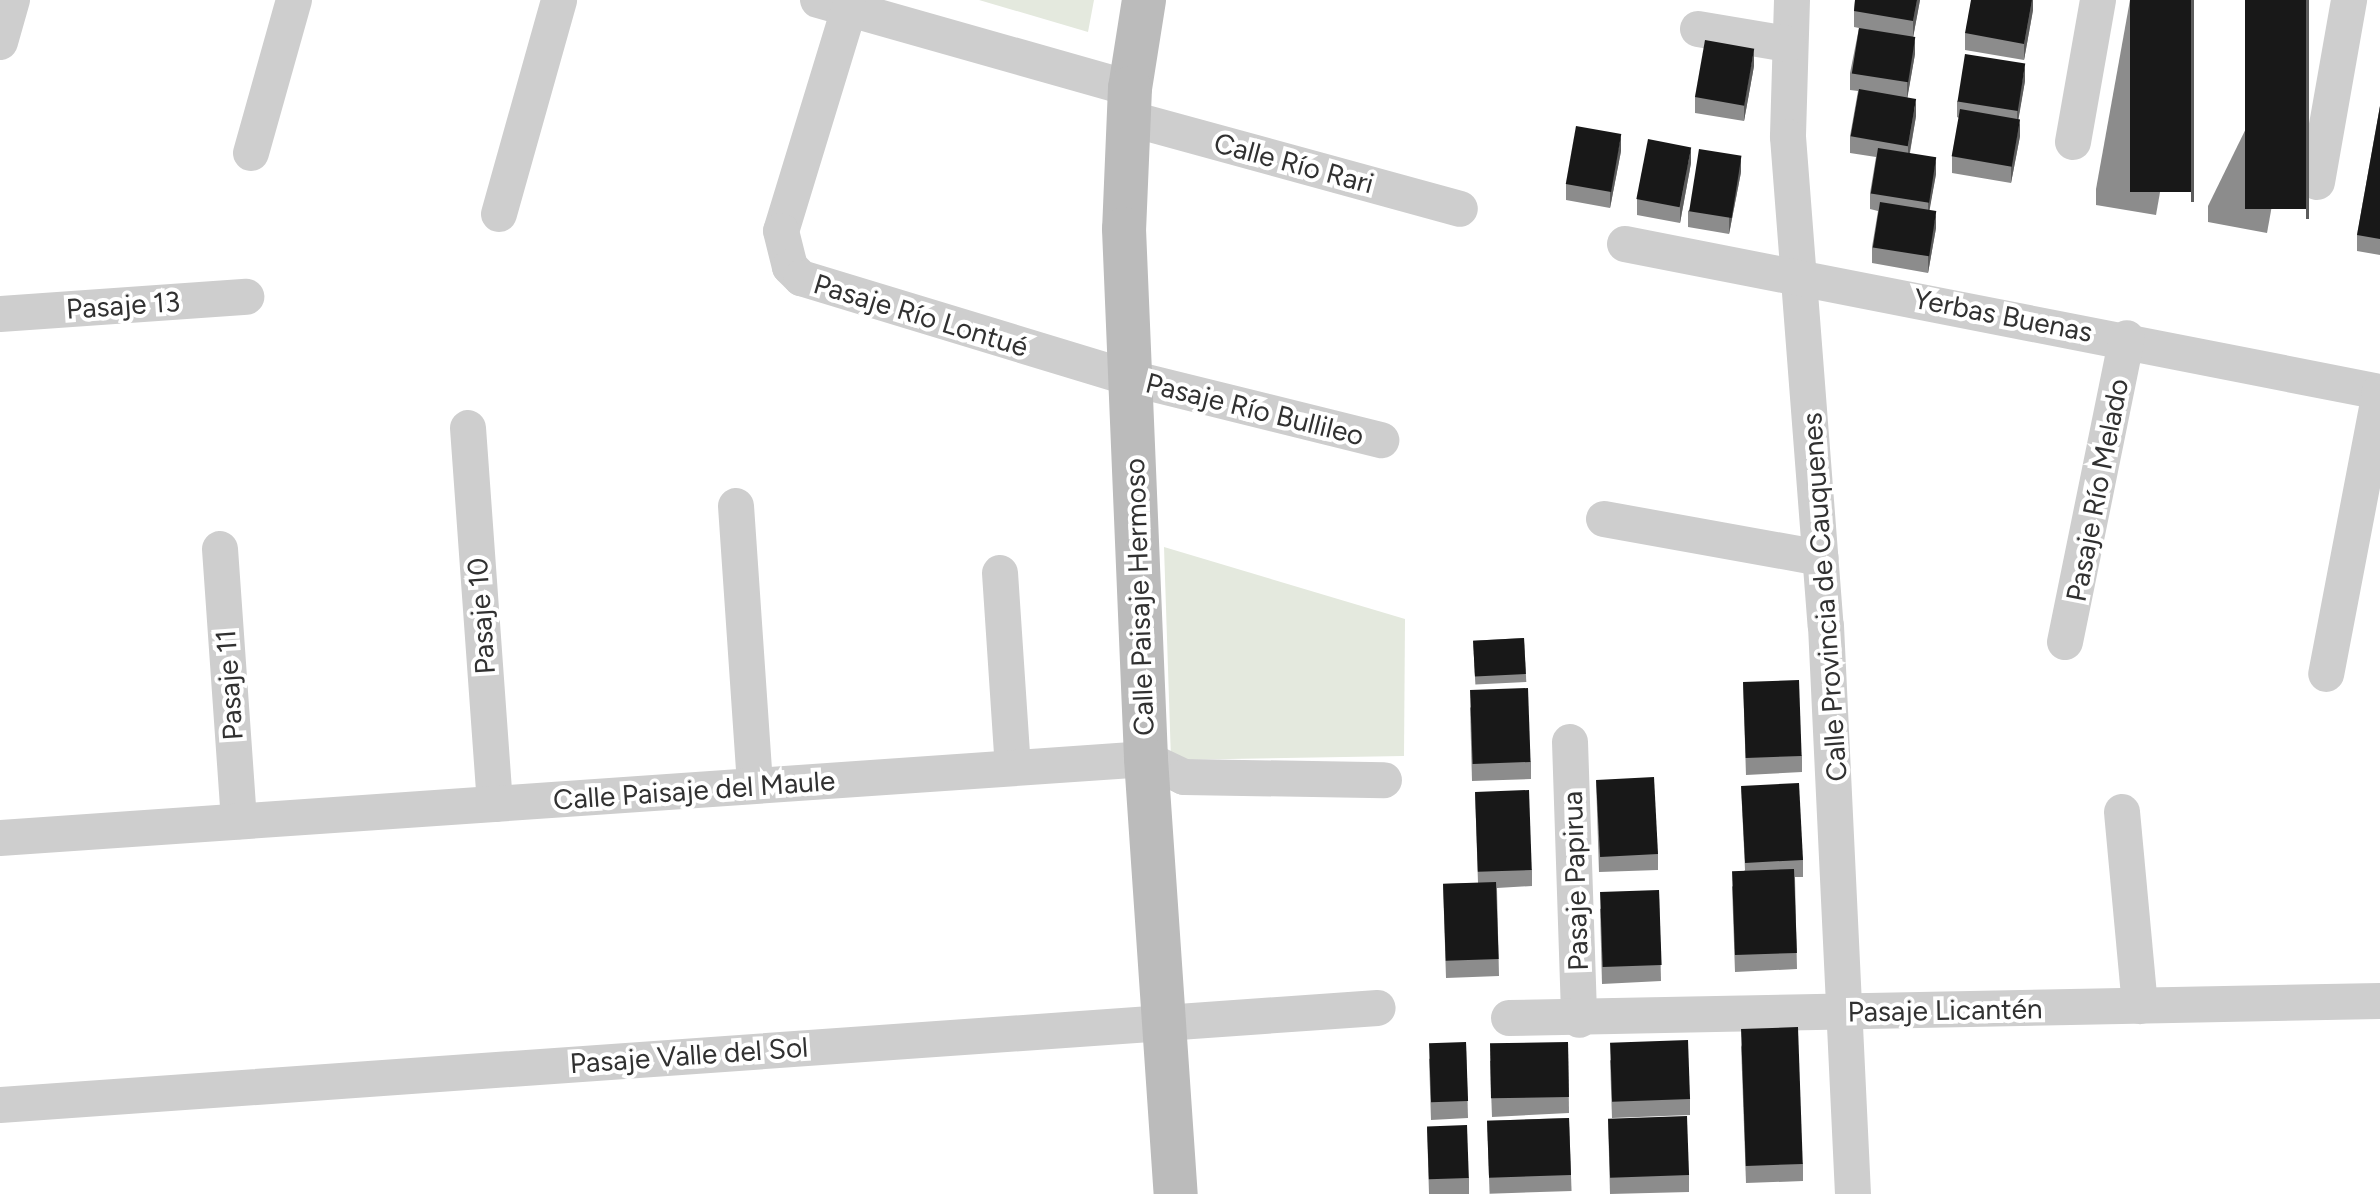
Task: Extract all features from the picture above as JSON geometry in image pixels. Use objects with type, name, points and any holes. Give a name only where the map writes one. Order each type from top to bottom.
[{"type":"street","points":[[0,42],[12,0]]},
{"type":"street","points":[[251,153],[294,0]]},
{"type":"street","points":[[499,214],[559,0]]},
{"type":"street","name":"Calle Paisaje Hermoso","points":[[1144,0],[1129,103],[1130,378],[1146,759],[1176,1194]]},
{"type":"street","name":"Calle Provincia de Cauquenes","points":[[1792,0],[1788,44],[1788,137],[1803,278],[1850,1012],[1853,1194]]},
{"type":"street","points":[[2073,142],[2098,0]]},
{"type":"street","points":[[2317,182],[2349,0]]},
{"type":"street","name":"Calle Río Rari","points":[[833,4],[1460,209]]},
{"type":"street","name":"Pasaje Río Lontué","points":[[833,4],[781,231],[790,267],[819,288],[1130,378]]},
{"type":"street","points":[[1698,29],[1788,44]]},
{"type":"street","name":"Yerbas Buenas","points":[[1625,244],[2127,338],[2380,392]]},
{"type":"street","name":"Pasaje 13","points":[[0,314],[246,297]]},
{"type":"street","name":"Pasaje Río Melado","points":[[2065,642],[2127,338]]},
{"type":"street","name":"Pasaje Río Bullileo","points":[[1130,378],[1381,440]]},
{"type":"street","points":[[2326,674],[2380,392]]},
{"type":"street","name":"Pasaje 10","points":[[468,428],[495,804]]},
{"type":"street","points":[[736,506],[755,785]]},
{"type":"street","points":[[1604,519],[1821,558]]},
{"type":"street","name":"Pasaje 11","points":[[220,549],[239,821]]},
{"type":"street","points":[[1000,573],[1013,768]]},
{"type":"street","name":"Pasaje Papirua","points":[[1570,742],[1579,1020]]},
{"type":"street","name":"Calle Paisaje del Maule","points":[[0,838],[1146,759],[1184,777],[1384,780]]},
{"type":"street","points":[[2122,812],[2140,1006]]},
{"type":"street","name":"Pasaje Licantén","points":[[1509,1018],[1579,1020],[2380,1001]]},
{"type":"street","name":"Pasaje Valle del Sol","points":[[0,1105],[1165,1020],[1378,1008]]},
{"type":"shaded area","points":[[979,0],[1094,0],[1088,32]]},
{"type":"shaded area","points":[[1164,547],[1405,619],[1404,756],[1171,760]]},
{"type":"building","points":[[1855,0],[1917,0],[1913,21],[1854,11]]},
{"type":"building","points":[[1971,0],[2032,0],[2024,44],[1965,33]]},
{"type":"building","points":[[2130,0],[2191,0],[2191,192],[2130,192]]},
{"type":"building","points":[[2245,0],[2306,0],[2306,209],[2245,209]]},
{"type":"building","points":[[1859,28],[1915,37],[1908,82],[1852,73]]},
{"type":"building","points":[[1705,40],[1754,49],[1744,106],[1695,97]]},
{"type":"building","points":[[1965,54],[2025,64],[2018,111],[1957,101]]},
{"type":"building","points":[[1859,89],[1916,99],[1908,146],[1851,136]]},
{"type":"building","points":[[2380,106],[2380,239],[2357,235]]},
{"type":"building","points":[[1960,109],[2020,120],[2012,167],[1952,156]]},
{"type":"building","points":[[1576,126],[1621,134],[1611,192],[1566,184]]},
{"type":"building","points":[[1648,139],[1691,147],[1680,207],[1636,199]]},
{"type":"building","points":[[1878,148],[1936,157],[1929,203],[1871,193]]},
{"type":"building","points":[[1699,149],[1741,156],[1732,218],[1689,211]]},
{"type":"building","points":[[1880,202],[1936,211],[1929,256],[1873,247]]},
{"type":"building","points":[[1524,638],[1526,674],[1475,677],[1473,641]]},
{"type":"building","points":[[1799,680],[1802,756],[1746,758],[1743,682]]},
{"type":"building","points":[[1528,688],[1531,762],[1473,764],[1470,690]]},
{"type":"building","points":[[1654,777],[1658,854],[1600,857],[1596,780]]},
{"type":"building","points":[[1799,783],[1803,860],[1745,863],[1741,786]]},
{"type":"building","points":[[1529,790],[1532,870],[1478,872],[1475,792]]},
{"type":"building","points":[[1794,869],[1797,953],[1735,955],[1732,871]]},
{"type":"building","points":[[1496,882],[1499,959],[1446,961],[1443,884]]},
{"type":"building","points":[[1659,890],[1662,965],[1603,967],[1600,892]]},
{"type":"building","points":[[1798,1027],[1803,1164],[1746,1166],[1741,1029]]},
{"type":"building","points":[[1688,1040],[1690,1099],[1612,1102],[1610,1043]]},
{"type":"building","points":[[1466,1042],[1468,1101],[1431,1102],[1429,1043]]},
{"type":"building","points":[[1568,1042],[1569,1097],[1491,1098],[1490,1043]]},
{"type":"building","points":[[1687,1116],[1689,1175],[1610,1178],[1608,1119]]},
{"type":"building","points":[[1569,1118],[1571,1175],[1489,1178],[1487,1121]]},
{"type":"building","points":[[1467,1125],[1469,1178],[1429,1179],[1427,1126]]}]
